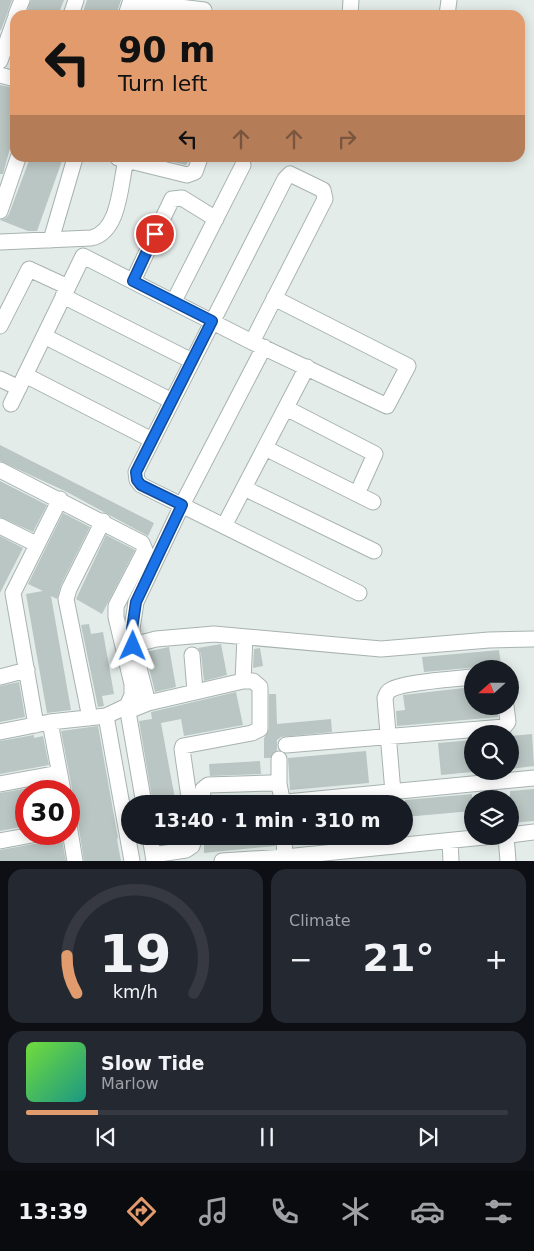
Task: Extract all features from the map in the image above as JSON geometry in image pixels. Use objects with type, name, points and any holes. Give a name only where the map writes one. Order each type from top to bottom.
[{"type":"street","points":[[129,5],[204,8]]},
{"type":"street","points":[[0,61],[10,33]]},
{"type":"street","points":[[51,240],[74,162]]},
{"type":"street","points":[[0,242],[91,238],[103,234],[116,214],[122,162]]},
{"type":"street","points":[[134,162],[187,175],[195,172],[199,162]]},
{"type":"street","points":[[0,211],[4,186],[11,164]]},
{"type":"street","points":[[174,301],[243,165]]},
{"type":"street","points":[[148,703],[133,646],[132,629],[136,602],[182,505],[258,345],[274,298],[325,199],[321,188],[290,174],[286,176],[136,472],[137,480],[141,485],[182,505],[359,593]]},
{"type":"street","points":[[133,281],[172,199],[182,198],[216,219]]},
{"type":"street","points":[[10,404],[83,256],[258,345],[387,406],[408,366],[274,298]]},
{"type":"street","points":[[0,326],[29,269],[66,292],[192,361]]},
{"type":"street","points":[[44,336],[172,401]]},
{"type":"street","points":[[224,526],[307,367]]},
{"type":"street","points":[[0,379],[22,381],[152,440]]},
{"type":"street","points":[[286,408],[375,454],[357,494]]},
{"type":"street","points":[[265,448],[373,502]]},
{"type":"street","points":[[0,470],[103,521],[142,543],[145,550],[116,606],[116,617],[132,684],[132,695],[128,709],[142,795]]},
{"type":"street","points":[[244,488],[374,551]]},
{"type":"street","points":[[60,499],[13,593],[27,670],[60,780]]},
{"type":"street","points":[[103,521],[69,589],[66,599],[98,717],[132,861]]},
{"type":"street","points":[[0,526],[36,544]]},
{"type":"street","points":[[133,646],[156,639],[214,634],[381,649],[489,640],[534,639]]},
{"type":"street","points":[[243,681],[245,637]]},
{"type":"street","points":[[192,656],[195,691]]},
{"type":"street","points":[[0,677],[27,670]]},
{"type":"street","points":[[394,795],[386,698],[389,690],[413,684],[464,678]]},
{"type":"street","points":[[0,732],[98,717],[195,691],[243,681],[253,681],[260,687],[260,729],[252,733],[183,746],[189,795]]},
{"type":"street","points":[[286,746],[504,728],[508,722],[507,715]]},
{"type":"street","points":[[279,759],[279,784],[281,795]]},
{"type":"street","points":[[0,784],[59,773]]},
{"type":"street","points":[[409,795],[534,778]]},
{"type":"street","points":[[203,795],[203,789],[208,786],[279,784]]},
{"type":"street","points":[[519,834],[534,832]]},
{"type":"street","points":[[0,841],[15,838]]},
{"type":"street","points":[[222,861],[331,857],[464,839]]},
{"type":"street","points":[[450,840],[451,861]]},
{"type":"street","points":[[72,845],[75,861]]},
{"type":"street","points":[[151,845],[153,858],[186,850],[192,845]]},
{"type":"street","points":[[284,845],[285,859]]},
{"type":"street","points":[[507,845],[508,861]]},
{"type":"building","points":[[0,0],[12,0],[1,30],[0,30]]},
{"type":"building","points":[[31,0],[64,0],[60,10],[28,10]]},
{"type":"building","points":[[87,0],[121,0],[118,10],[84,10]]},
{"type":"building","points":[[0,85],[10,87],[10,148],[3,174],[0,174]]},
{"type":"building","points":[[28,162],[62,162],[37,231],[28,231],[0,220],[6,218]]},
{"type":"building","points":[[173,162],[188,162],[186,165]]},
{"type":"building","points":[[0,445],[154,523],[148,536],[65,491],[0,461]]},
{"type":"building","points":[[0,481],[47,505],[33,532],[0,517]]},
{"type":"building","points":[[63,513],[90,527],[61,585],[57,599],[51,596],[71,710],[47,713],[26,594],[43,591],[28,584]]},
{"type":"building","points":[[106,535],[135,550],[102,614],[76,599]]},
{"type":"building","points":[[0,536],[23,548],[0,593]]},
{"type":"building","points":[[89,624],[91,634],[103,632],[114,694],[102,696],[104,706],[98,707],[81,625]]},
{"type":"building","points":[[221,644],[227,675],[204,681],[201,654],[198,648]]},
{"type":"building","points":[[169,647],[176,687],[155,692],[145,652]]},
{"type":"building","points":[[260,648],[263,666],[253,668],[254,649]]},
{"type":"building","points":[[499,650],[500,660],[464,660],[464,668],[424,672],[422,657]]},
{"type":"building","points":[[19,682],[25,717],[0,722],[0,686]]},
{"type":"building","points":[[464,688],[464,715],[498,715],[498,717],[397,726],[396,711],[405,710],[403,695]]},
{"type":"building","points":[[236,692],[243,725],[184,736],[181,719],[161,723],[174,795],[151,795],[139,721],[152,719],[151,712]]},
{"type":"building","points":[[269,694],[276,694],[277,724],[331,719],[332,732],[281,737],[277,740],[277,750],[270,758],[264,758],[264,738],[269,729]]},
{"type":"building","points":[[98,726],[121,861],[84,861],[80,836],[80,780],[70,780],[61,731]]},
{"type":"building","points":[[532,734],[534,766],[519,768],[519,735]]},
{"type":"building","points":[[34,735],[34,738],[43,736],[49,765],[0,774],[0,741]]},
{"type":"building","points":[[464,741],[464,773],[441,775],[438,743]]},
{"type":"building","points":[[366,751],[369,783],[290,790],[288,758]]},
{"type":"building","points":[[260,761],[261,774],[210,776],[209,764]]},
{"type":"building","points":[[534,789],[534,821],[519,822],[519,790]]},
{"type":"building","points":[[15,790],[15,828],[0,831],[0,793]]},
{"type":"building","points":[[464,795],[464,812],[413,816],[413,799]]},
{"type":"building","points":[[28,845],[63,845],[66,861],[0,861],[0,850]]},
{"type":"building","points":[[204,845],[275,845],[275,846],[204,853]]},
{"type":"route","points":[[133,646],[132,629],[136,602],[182,505],[141,485],[137,480],[136,472],[212,321],[133,281],[155,234]]}]
